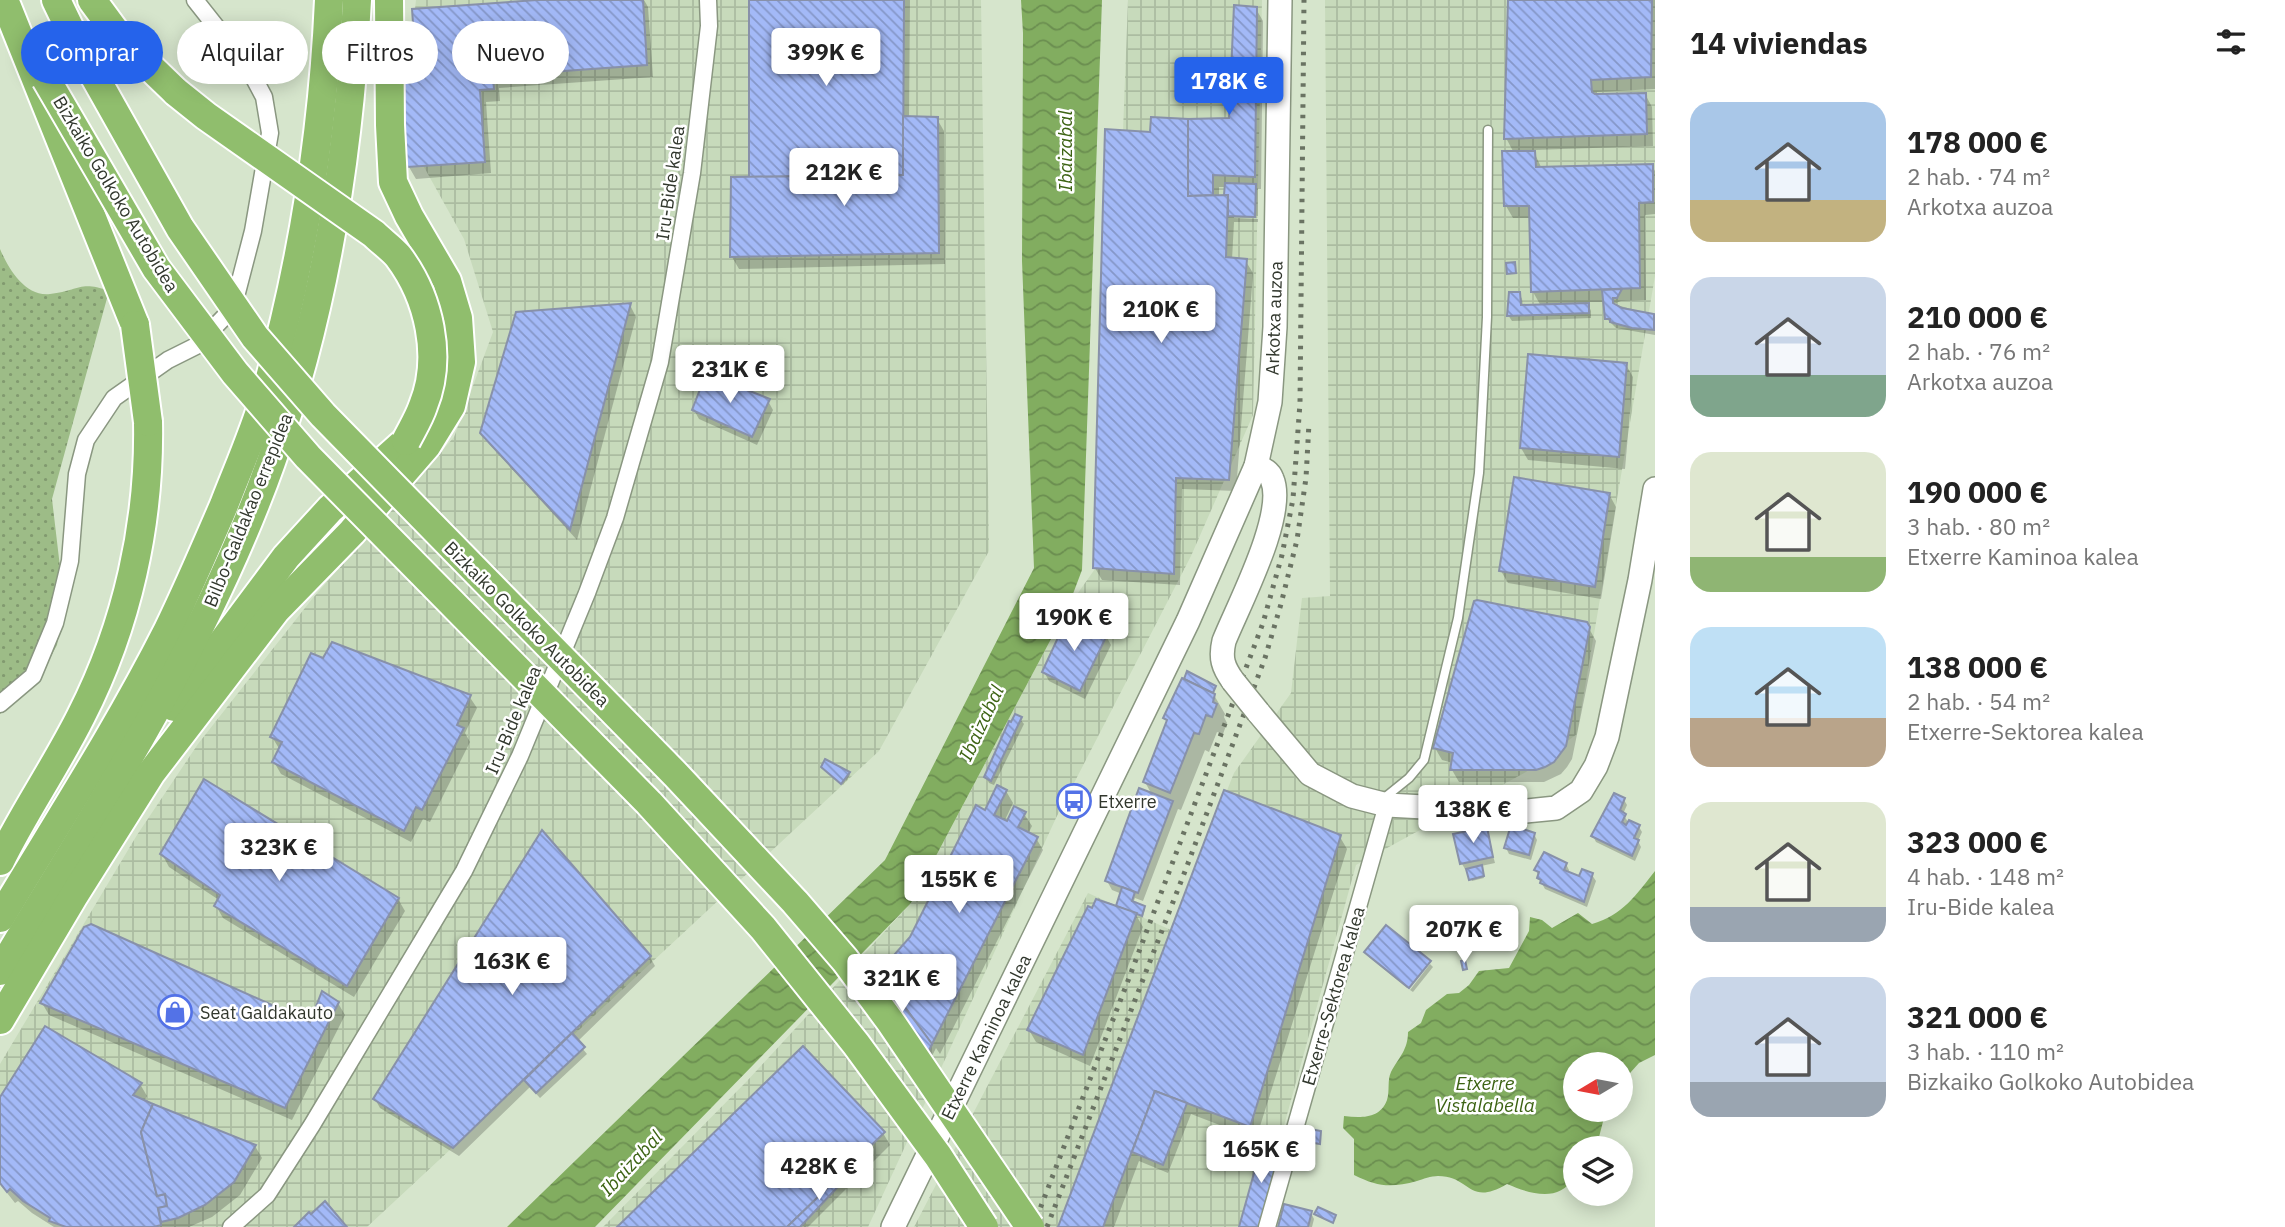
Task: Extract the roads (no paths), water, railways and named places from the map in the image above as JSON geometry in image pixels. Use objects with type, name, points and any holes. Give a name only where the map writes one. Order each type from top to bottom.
[{"type":"highway","name":"Bizkaiko Golkoko Autobidea","points":[[55,0],[82,54],[180,228],[255,337],[323,415],[677,775],[796,902],[845,960],[890,1021],[1030,1227]]},
{"type":"highway","points":[[92,0],[120,38],[176,92],[216,124],[374,234],[396,254],[410,274],[430,325],[432,362],[424,406],[406,441],[330,509],[286,556],[95,813]]},
{"type":"highway","name":"Bilbo-Galdakao errepidea","points":[[0,918],[167,631],[200,562],[244,455],[264,397],[300,249],[325,78],[330,0]]},
{"type":"highway","name":"Bilbo-Galdakao errepidea","points":[[0,971],[173,679],[206,614],[270,465],[291,405],[328,254],[354,67],[357,0]]},
{"type":"highway","points":[[0,1020],[151,773],[276,610],[352,531],[427,445],[451,406],[461,362],[458,318],[447,281],[409,216],[393,182],[389,0]]},
{"type":"highway","name":"Bizkaiko Golkoko Autobidea","points":[[5,4],[156,268],[235,373],[308,457],[649,803],[763,928],[856,1044],[938,1156],[984,1227]]},
{"type":"highway","points":[[0,861],[81,716],[118,628],[142,519],[149,453],[148,422],[135,325],[5,4]]},
{"type":"street","points":[[0,704],[33,676],[55,623],[70,561],[77,474],[86,440],[114,398],[168,360],[196,346],[233,308],[253,231],[270,133],[264,97],[248,67],[195,0]]},
{"type":"street","name":"Iru-Bide kalea","points":[[231,1227],[267,1195],[464,872],[520,756],[587,593],[615,518],[660,362],[692,173],[709,26],[708,0]]},
{"type":"street","name":"Arkotxa auzoa","points":[[1188,621],[1256,466],[1270,402],[1275,327],[1280,0]]},
{"type":"street","points":[[1256,466],[1268,471],[1272,479],[1275,506],[1270,528],[1224,641],[1221,655],[1223,667],[1233,681],[1310,774],[1352,796],[1382,804],[1517,812],[1556,808],[1581,791],[1596,766],[1607,737],[1626,651],[1655,489]]},
{"type":"street","name":"Etxerre Kaminoa kalea","points":[[893,1227],[1188,621]]},
{"type":"street","name":"Etxerre-Sektorea kalea","points":[[1267,1227],[1382,804]]},
{"type":"lane","points":[[1382,804],[1424,760],[1458,618],[1479,473],[1487,317],[1488,130]]},
{"type":"water","name":"Ibaizabal","points":[[1021,0],[1102,0],[1082,570],[1068,607],[911,903],[595,1227],[507,1227],[885,860],[1034,568],[1022,261]]},
{"type":"water","name":"Etxerre Vistalabella","points":[[1655,871],[1655,1055],[1639,1063],[1633,1070],[1633,1052],[1563,1052],[1563,1122],[1603,1122],[1599,1136],[1563,1136],[1563,1189],[1543,1194],[1507,1184],[1494,1190],[1477,1192],[1449,1177],[1433,1176],[1392,1185],[1370,1182],[1354,1175],[1354,1139],[1343,1128],[1344,1116],[1369,1116],[1384,1106],[1388,1097],[1390,1075],[1405,1049],[1408,1032],[1421,1023],[1426,1010],[1447,994],[1459,993],[1479,971],[1509,968],[1529,931],[1530,917],[1542,920],[1552,928],[1578,913],[1592,924],[1612,916],[1642,888]]},
{"type":"railway","points":[[1033,1227],[1263,623],[1282,555],[1293,499],[1300,403],[1304,0]]},
{"type":"railway","points":[[1047,1227],[1265,658],[1297,540],[1306,478],[1309,423]]},
{"type":"place","name":"Etxerre","points":[[1074,801]]},
{"type":"place","name":"Seat Galdakauto","points":[[175,1012]]}]
